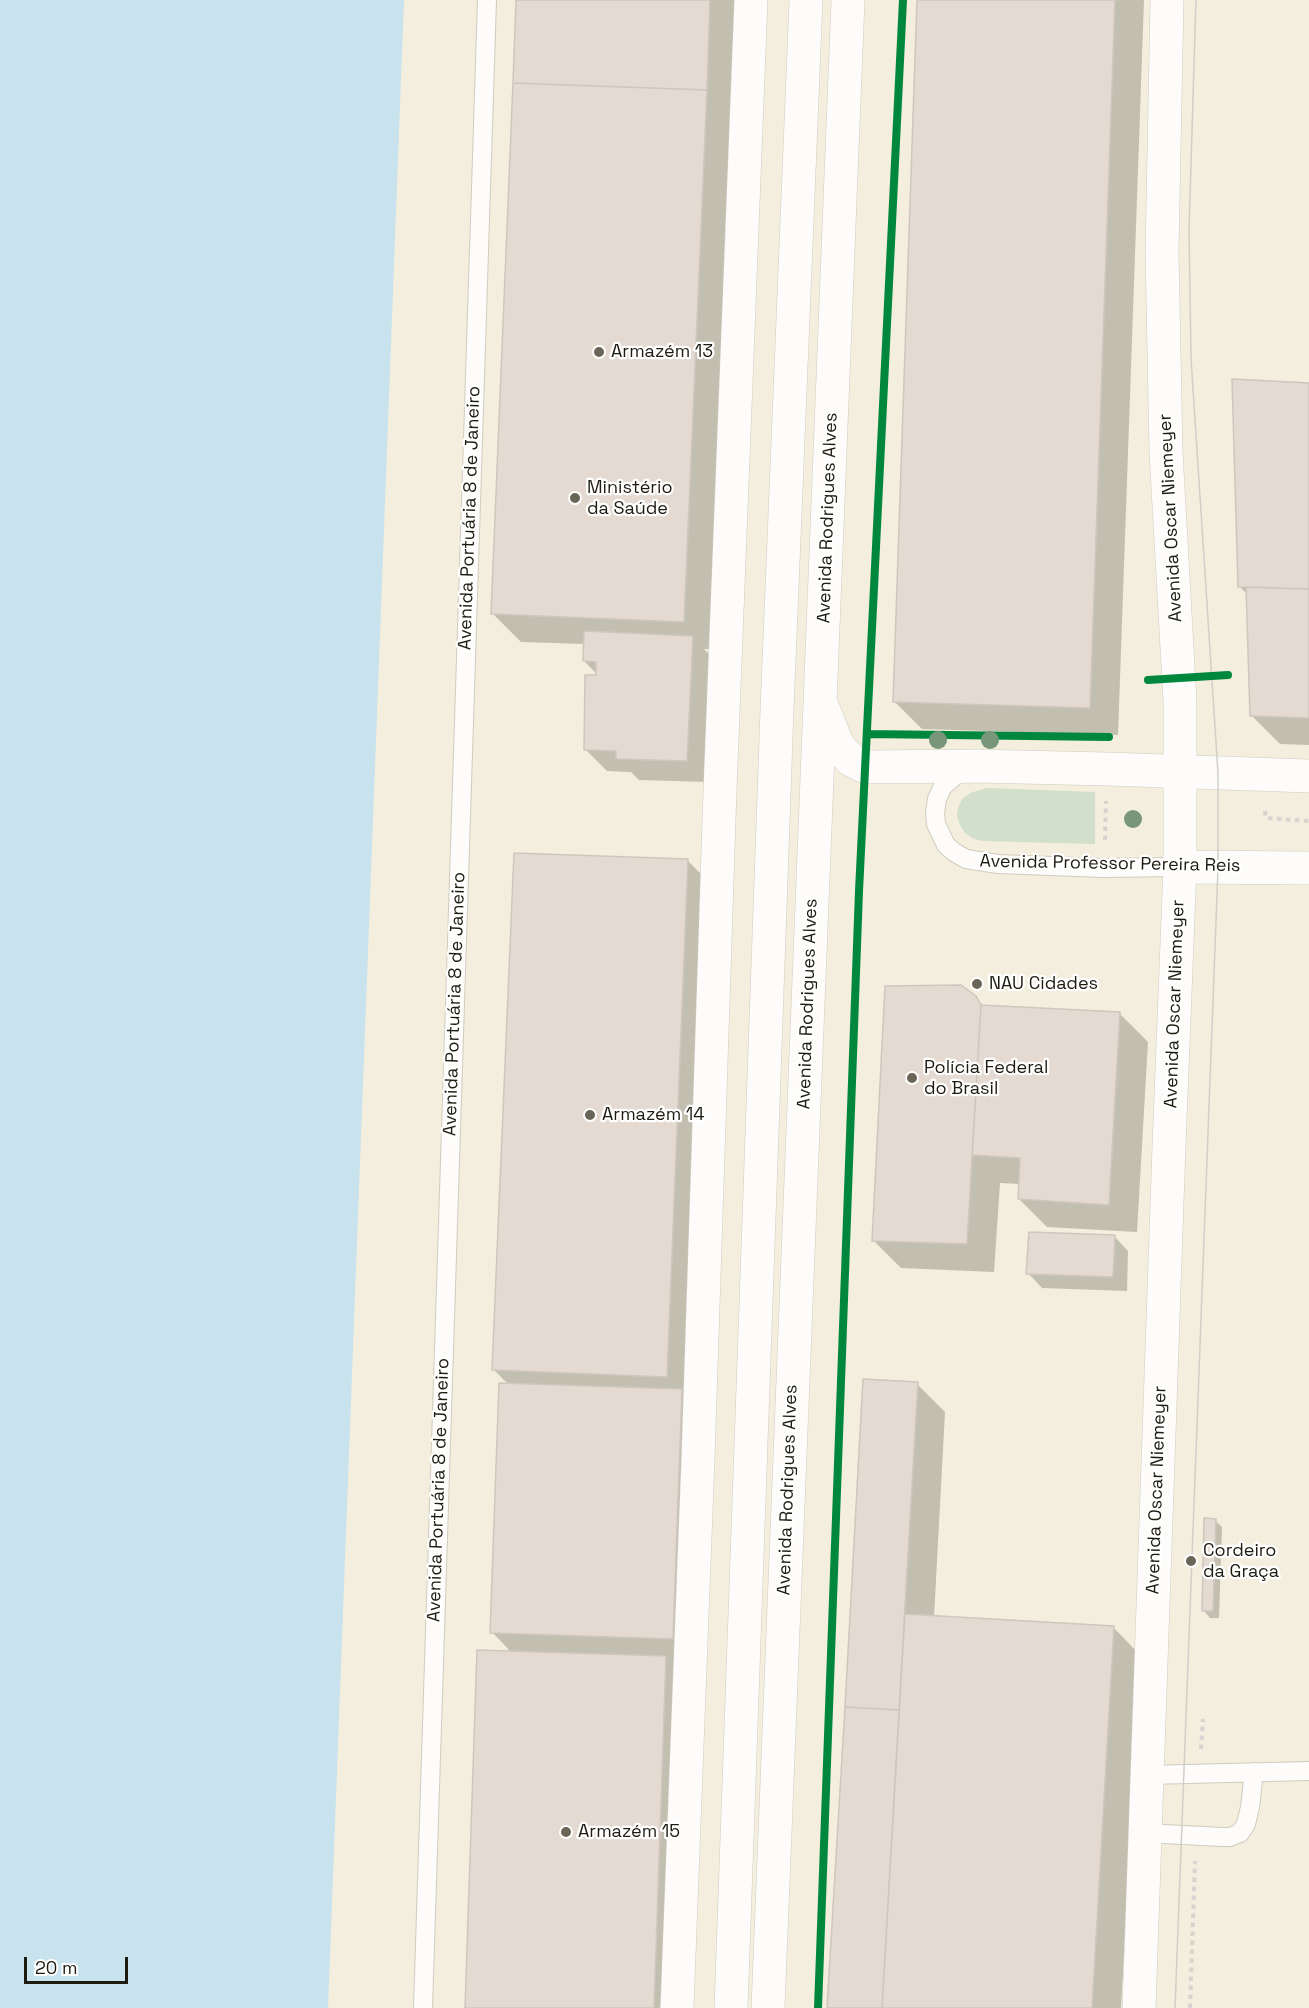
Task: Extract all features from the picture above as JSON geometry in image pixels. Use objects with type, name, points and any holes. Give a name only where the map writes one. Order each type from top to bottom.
[{"type":"main road","points":[[677,2008],[719,814],[751,0]]},
{"type":"main road","points":[[731,2008],[776,734],[806,0]]},
{"type":"main road","name":"Avenida Rodrigues Alves","points":[[768,2008],[848,0]]},
{"type":"main road","name":"Avenida Oscar Niemeyer","points":[[1139,2008],[1180,867],[1180,702],[1166,452],[1162,274],[1167,0]]},
{"type":"main road","name":"Avenida Professor Pereira Reis","points":[[820,700],[838,746],[850,760],[865,767],[976,766],[1309,776]]},
{"type":"main road","name":"Avenida Professor Pereira Reis","points":[[1180,867],[1309,868]]},
{"type":"lane","name":"Avenida Portuária 8 de Janeiro","points":[[423,2008],[487,0]]},
{"type":"lane","name":"Avenida Professor Pereira Reis","points":[[976,766],[954,776],[943,786],[937,799],[935,813],[936,824],[946,845],[966,859],[998,864],[1103,868],[1180,867]]},
{"type":"lane","points":[[1148,1775],[1309,1771]]},
{"type":"lane","points":[[1145,1833],[1230,1837],[1240,1833],[1248,1816],[1254,1772]]},
{"type":"path","points":[[1105,840],[1106,797]]},
{"type":"path","points":[[1265,811],[1266,818],[1309,821]]},
{"type":"green space","points":[[987,788],[1095,792],[1095,844],[982,841],[972,838],[964,832],[960,825],[957,816],[958,808],[962,799],[970,793]]},
{"type":"water","points":[[0,0],[404,0],[328,2008],[0,2008]]},
{"type":"building","points":[[516,0],[710,0],[707,90],[513,83]]},
{"type":"building","points":[[917,0],[1115,0],[1090,708],[893,702]]},
{"type":"building","name":"Armazém 13","points":[[513,83],[707,90],[684,622],[491,614]]},
{"type":"building","points":[[1232,379],[1309,383],[1309,589],[1238,587]]},
{"type":"building","points":[[1246,587],[1309,589],[1309,718],[1250,716]]},
{"type":"building","points":[[584,631],[693,636],[687,761],[616,759],[616,751],[584,750],[585,675],[596,675],[596,662],[583,661]]},
{"type":"building","name":"Armazém 14","points":[[514,853],[688,859],[667,1377],[492,1370]]},
{"type":"building","points":[[961,985],[976,996],[981,1005],[967,1244],[872,1241],[885,986]]},
{"type":"building","points":[[981,1005],[1120,1012],[1109,1205],[1018,1199],[1020,1158],[972,1155]]},
{"type":"building","points":[[1029,1232],[1115,1235],[1113,1277],[1026,1274]]},
{"type":"building","points":[[863,1379],[918,1382],[899,1710],[845,1707]]},
{"type":"building","points":[[499,1383],[682,1389],[673,1639],[490,1633]]},
{"type":"building","points":[[1204,1518],[1216,1519],[1213,1611],[1202,1611]]},
{"type":"building","points":[[905,1614],[1114,1626],[1092,2008],[882,2008]]},
{"type":"building","name":"Armazém 15","points":[[477,1650],[666,1656],[654,2008],[465,2008]]},
{"type":"building","points":[[845,1707],[899,1710],[882,2008],[827,2008]]},
{"type":"tram line","points":[[1175,2008],[1218,868],[1218,773],[1191,358],[1189,230],[1196,0]]},
{"type":"cycle path","points":[[818,2008],[859,891],[903,0]]},
{"type":"cycle path","points":[[1148,680],[1228,675]]},
{"type":"cycle path","points":[[867,734],[1109,737]]},
{"type":"place","name":"Armazém 13","points":[[599,352]]},
{"type":"place","name":"Ministério da Saúde","points":[[575,498]]},
{"type":"place","name":"NAU Cidades","points":[[977,984]]},
{"type":"place","name":"Polícia Federal do Brasil","points":[[912,1078]]},
{"type":"place","name":"Armazém 14","points":[[590,1115]]},
{"type":"place","name":"Cordeiro da Graça","points":[[1191,1561]]},
{"type":"place","name":"Armazém 15","points":[[566,1832]]}]
